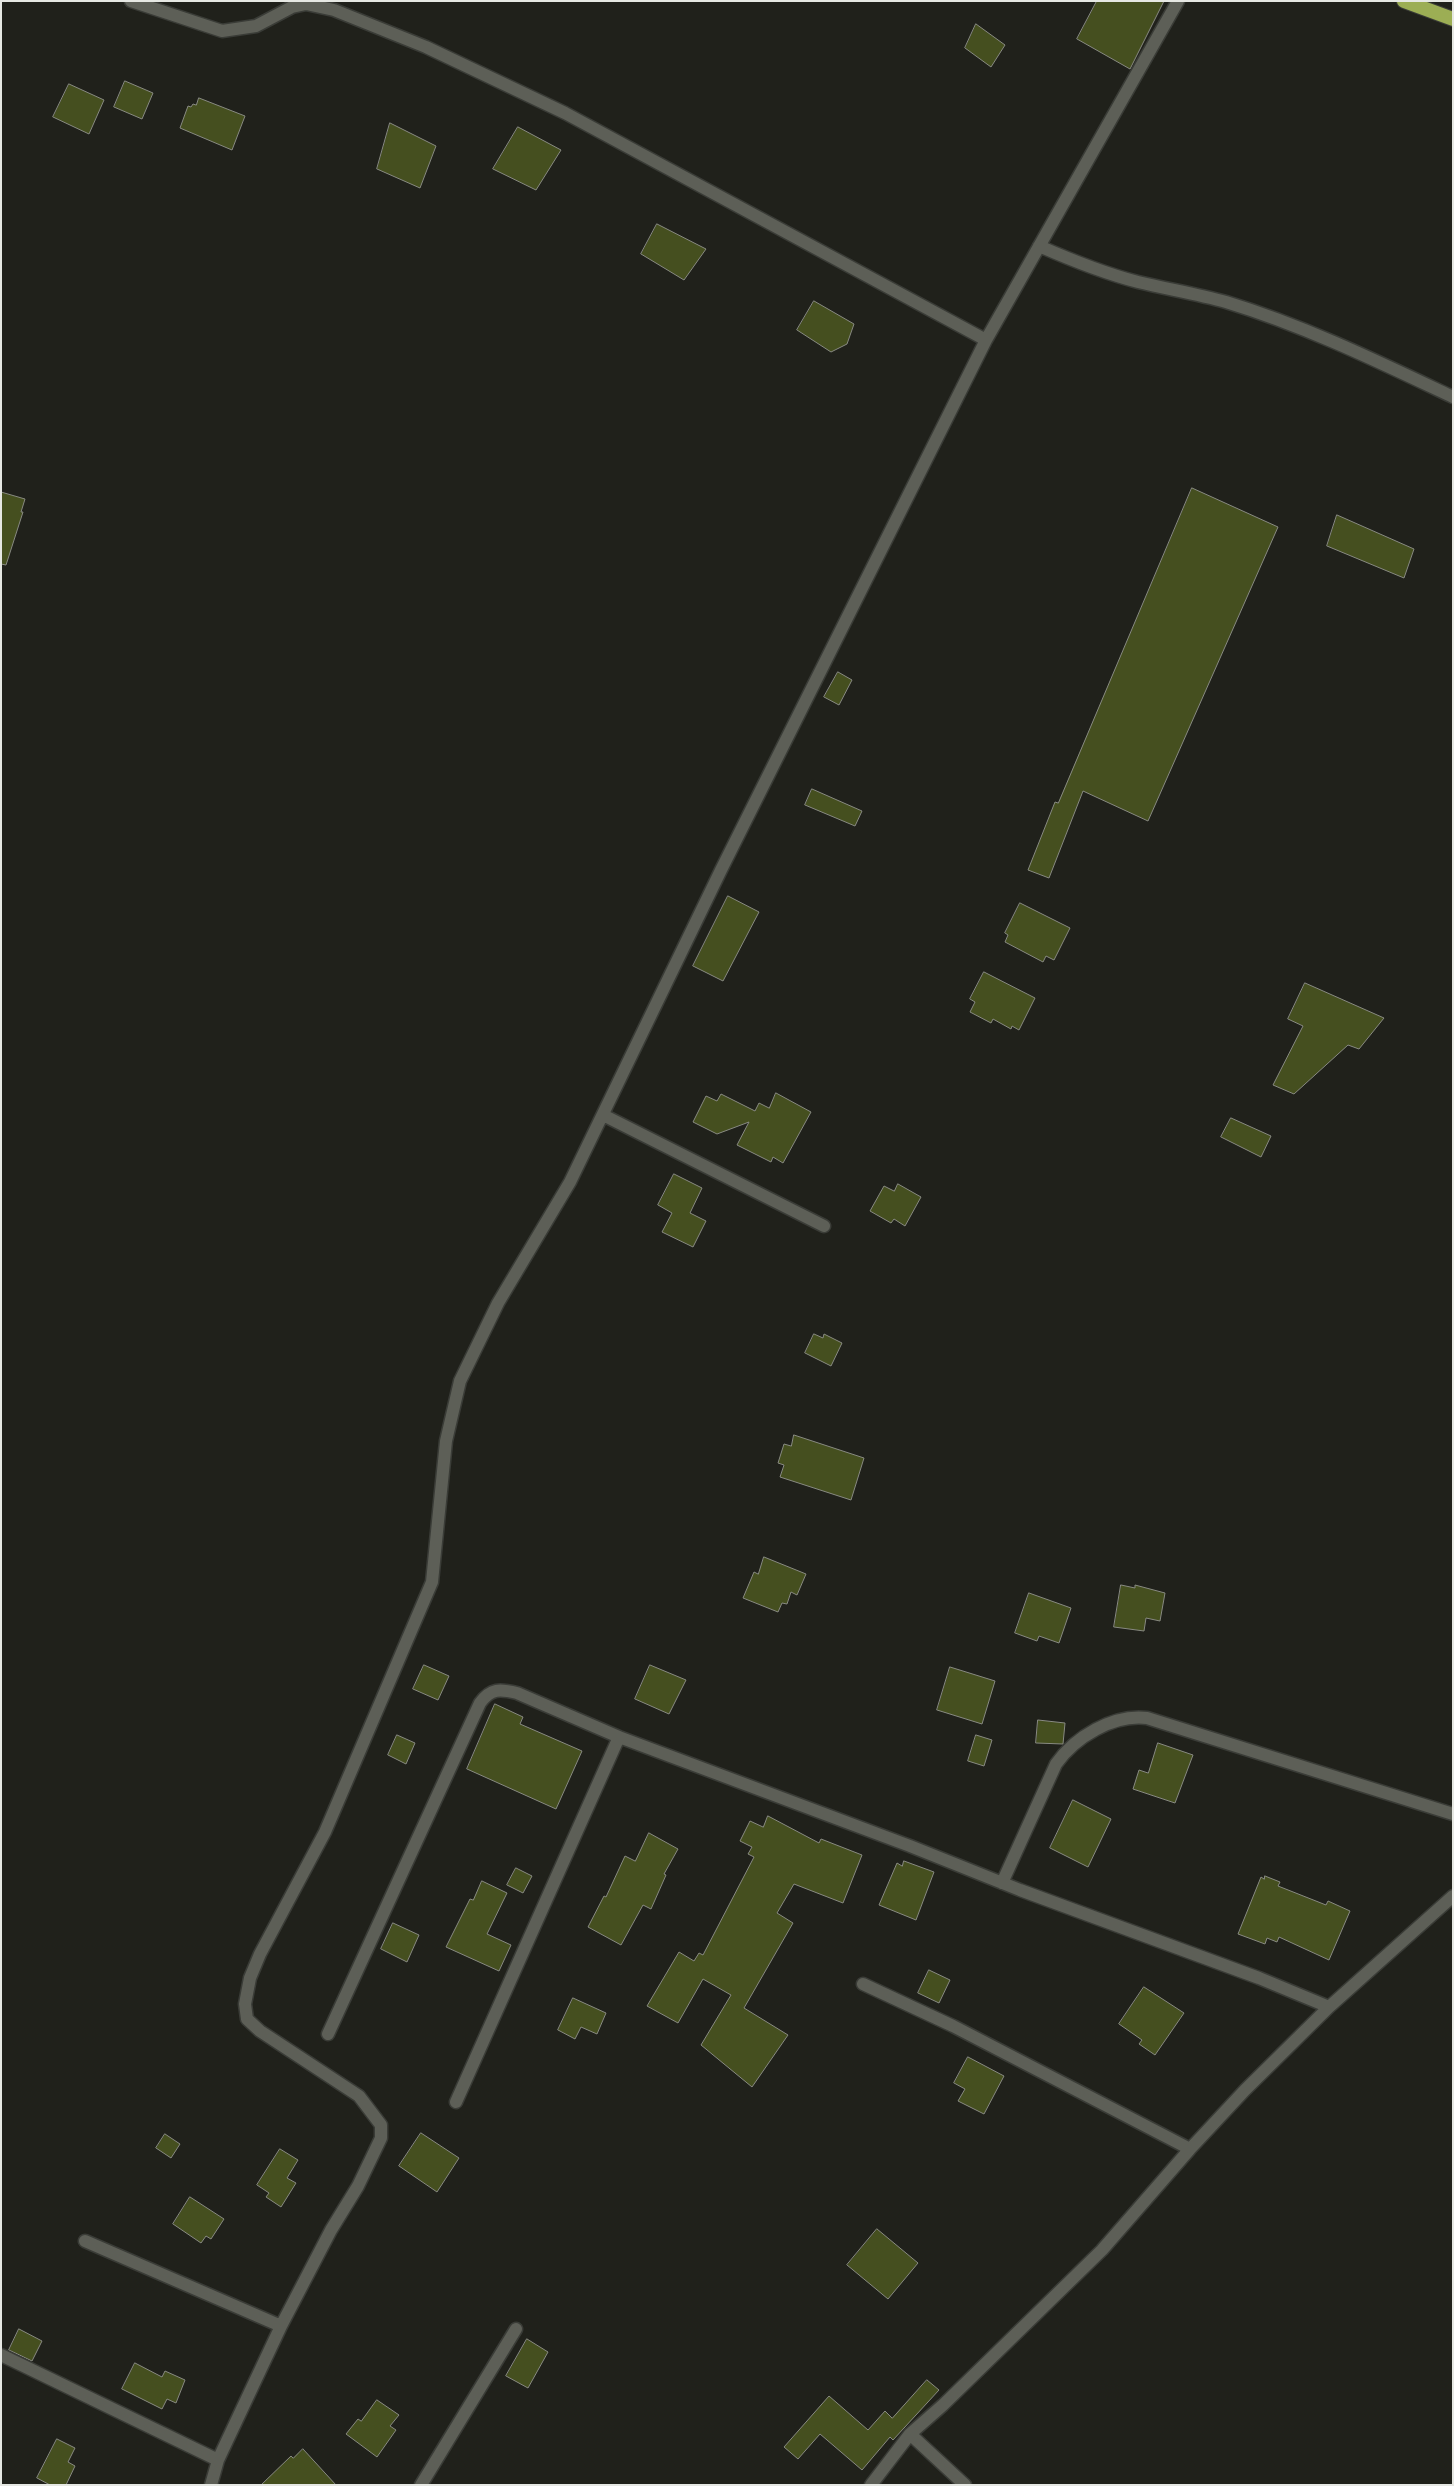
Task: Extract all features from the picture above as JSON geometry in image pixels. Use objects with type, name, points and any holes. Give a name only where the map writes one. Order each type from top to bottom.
[{"type":"highway","points":[[1404,1],[1453,19]]},
{"type":"street","points":[[131,1],[222,31],[256,26],[292,7],[306,4],[318,5],[362,21],[426,47],[565,113],[986,340]]},
{"type":"street","points":[[211,2485],[218,2460],[281,2326],[331,2230],[358,2186],[381,2138],[380,2125],[359,2096],[260,2031],[247,2019],[245,2004],[250,1978],[260,1954],[325,1832],[432,1582],[446,1441],[460,1381],[498,1303],[570,1182],[725,861],[986,340],[1178,1]]},
{"type":"street","points":[[1038,246],[1084,265],[1136,281],[1225,302],[1284,322],[1361,354],[1453,398]]},
{"type":"street","points":[[603,1114],[824,1226]]},
{"type":"street","points":[[328,2034],[480,1703],[487,1693],[499,1689],[516,1693],[619,1737],[910,1846],[1002,1883],[1251,1974],[1328,2006]]},
{"type":"street","points":[[1002,1883],[1056,1764],[1064,1752],[1087,1734],[1130,1717],[1147,1718],[1453,1814]]},
{"type":"street","points":[[456,2102],[619,1737]]},
{"type":"street","points":[[871,2485],[910,2434],[943,2405],[1102,2250],[1190,2149],[1328,2006],[1453,1896]]},
{"type":"street","points":[[863,1984],[952,2026],[1190,2149]]},
{"type":"street","points":[[85,2241],[281,2326]]},
{"type":"street","points":[[421,2485],[516,2329]]},
{"type":"street","points":[[1,2355],[218,2460]]},
{"type":"street","points":[[910,2434],[965,2485]]},
{"type":"building","points":[[1097,1],[1164,1],[1130,69],[1077,39]]},
{"type":"building","points":[[976,24],[1005,45],[991,67],[965,48]]},
{"type":"building","points":[[125,81],[153,93],[142,119],[114,107]]},
{"type":"building","points":[[69,84],[104,100],[89,134],[53,117]]},
{"type":"building","points":[[199,98],[245,116],[232,150],[180,128],[188,106],[196,105]]},
{"type":"building","points":[[390,123],[436,146],[420,188],[377,169]]},
{"type":"building","points":[[518,127],[561,150],[536,190],[493,169]]},
{"type":"building","points":[[657,224],[706,249],[684,280],[641,254]]},
{"type":"building","points":[[814,301],[854,324],[847,344],[831,352],[797,330]]},
{"type":"building","points":[[1192,488],[1278,527],[1148,821],[1083,791],[1049,878],[1028,870],[1055,802],[1058,803]]},
{"type":"building","points":[[1,492],[25,499],[21,512],[23,512],[6,565],[1,564]]},
{"type":"building","points":[[1337,515],[1414,549],[1404,578],[1327,546]]},
{"type":"building","points":[[838,672],[852,680],[839,705],[824,697]]},
{"type":"building","points":[[812,789],[862,811],[855,826],[805,805]]},
{"type":"building","points":[[728,896],[759,912],[723,981],[693,966]]},
{"type":"building","points":[[1020,903],[1070,928],[1054,960],[1046,956],[1043,962],[1005,942],[1008,935],[1005,933]]},
{"type":"building","points":[[984,972],[1035,998],[1019,1030],[1012,1026],[1011,1029],[993,1019],[991,1023],[970,1012],[975,1002],[970,999]]},
{"type":"building","points":[[1305,983],[1384,1018],[1359,1049],[1348,1045],[1294,1094],[1273,1085],[1303,1026],[1288,1019]]},
{"type":"building","points":[[776,1093],[811,1112],[783,1163],[773,1157],[771,1162],[737,1145],[749,1122],[717,1134],[693,1122],[706,1096],[717,1101],[721,1094],[755,1111],[759,1103],[769,1108]]},
{"type":"building","points":[[1231,1118],[1271,1136],[1261,1157],[1221,1137]]},
{"type":"building","points":[[674,1174],[702,1188],[690,1213],[706,1221],[693,1247],[662,1232],[672,1213],[658,1205]]},
{"type":"building","points":[[898,1184],[921,1197],[905,1226],[894,1219],[891,1223],[870,1211],[884,1186],[894,1191]]},
{"type":"building","points":[[814,1334],[823,1338],[824,1334],[842,1343],[831,1366],[805,1353]]},
{"type":"building","points":[[794,1435],[864,1458],[851,1500],[780,1477],[784,1465],[778,1463],[784,1444],[791,1446]]},
{"type":"building","points":[[764,1557],[806,1574],[797,1595],[791,1592],[787,1604],[782,1603],[778,1612],[743,1598],[754,1572],[758,1574]]},
{"type":"building","points":[[1121,1585],[1135,1588],[1135,1585],[1165,1593],[1160,1621],[1146,1618],[1144,1631],[1114,1627]]},
{"type":"building","points":[[1029,1593],[1071,1608],[1059,1643],[1039,1636],[1037,1641],[1015,1633]]},
{"type":"building","points":[[424,1665],[449,1676],[438,1700],[413,1689]]},
{"type":"building","points":[[650,1665],[686,1680],[669,1714],[635,1699]]},
{"type":"building","points":[[950,1667],[995,1681],[982,1724],[937,1710]]},
{"type":"building","points":[[495,1704],[523,1717],[520,1724],[582,1751],[556,1809],[467,1769]]},
{"type":"building","points":[[1038,1720],[1065,1723],[1063,1744],[1036,1743]]},
{"type":"building","points":[[397,1735],[415,1743],[406,1764],[388,1755]]},
{"type":"building","points":[[976,1735],[992,1740],[984,1766],[968,1761]]},
{"type":"building","points":[[1158,1743],[1193,1755],[1175,1803],[1133,1789],[1139,1770],[1148,1773]]},
{"type":"building","points":[[1073,1800],[1111,1819],[1088,1867],[1050,1848]]},
{"type":"building","points":[[768,1816],[819,1843],[821,1839],[862,1855],[843,1903],[794,1884],[777,1913],[793,1923],[744,2008],[788,2035],[752,2087],[701,2045],[731,1995],[703,1979],[678,2023],[647,2006],[679,1952],[694,1961],[699,1953],[703,1955],[754,1857],[748,1854],[752,1847],[740,1841],[750,1821],[763,1827]]},
{"type":"building","points":[[649,1833],[678,1849],[664,1874],[666,1875],[651,1909],[643,1905],[621,1945],[588,1927],[604,1896],[606,1897],[625,1856],[635,1861]]},
{"type":"building","points":[[904,1861],[934,1872],[916,1920],[879,1905],[897,1863],[902,1866]]},
{"type":"building","points":[[516,1868],[532,1876],[523,1893],[507,1885]]},
{"type":"building","points":[[1265,1876],[1280,1882],[1278,1886],[1326,1905],[1328,1901],[1350,1911],[1329,1960],[1279,1937],[1277,1942],[1267,1938],[1265,1944],[1238,1934],[1261,1877],[1264,1879]]},
{"type":"building","points":[[482,1881],[507,1893],[487,1934],[511,1945],[499,1971],[446,1947],[470,1899],[473,1900]]},
{"type":"building","points":[[393,1923],[419,1935],[407,1962],[381,1949]]},
{"type":"building","points":[[929,1970],[950,1980],[939,2003],[918,1993]]},
{"type":"building","points":[[1144,1987],[1184,2013],[1155,2055],[1139,2044],[1142,2040],[1119,2024]]},
{"type":"building","points":[[573,1998],[606,2013],[597,2034],[581,2027],[575,2039],[558,2030]]},
{"type":"building","points":[[968,2057],[1004,2076],[984,2114],[958,2101],[965,2089],[954,2083]]},
{"type":"building","points":[[421,2133],[459,2158],[437,2192],[399,2166]]},
{"type":"building","points":[[165,2134],[180,2144],[171,2158],[156,2148]]},
{"type":"building","points":[[280,2149],[298,2160],[287,2178],[296,2183],[281,2207],[266,2197],[269,2193],[257,2185]]},
{"type":"building","points":[[190,2197],[224,2219],[211,2239],[206,2236],[201,2243],[173,2224]]},
{"type":"building","points":[[877,2229],[918,2263],[888,2299],[847,2265]]},
{"type":"building","points":[[19,2329],[42,2341],[32,2361],[9,2350]]},
{"type":"building","points":[[527,2339],[548,2352],[528,2388],[506,2376]]},
{"type":"building","points":[[135,2363],[162,2377],[165,2371],[185,2380],[176,2403],[167,2399],[162,2409],[122,2389]]},
{"type":"building","points":[[927,2380],[939,2390],[893,2440],[890,2437],[862,2470],[820,2434],[798,2459],[784,2447],[829,2396],[868,2430],[885,2411],[892,2418]]},
{"type":"building","points":[[377,2400],[399,2415],[390,2426],[396,2430],[377,2457],[346,2434],[358,2419],[361,2421]]},
{"type":"building","points":[[57,2439],[75,2448],[68,2462],[75,2466],[66,2485],[50,2485],[37,2478]]},
{"type":"building","points":[[303,2449],[336,2485],[261,2485],[291,2456],[293,2458]]}]
